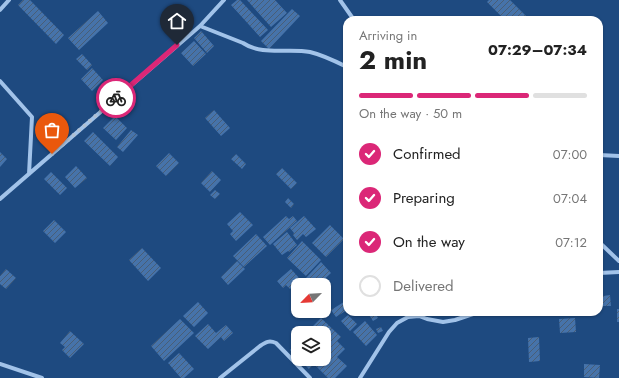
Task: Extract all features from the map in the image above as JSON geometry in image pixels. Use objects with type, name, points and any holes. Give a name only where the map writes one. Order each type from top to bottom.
[{"type":"street","points":[[0,10],[9,0]]},
{"type":"street","points":[[0,199],[200,26],[224,0]]},
{"type":"street","points":[[340,0],[351,16]]},
{"type":"street","points":[[200,26],[243,43],[249,47],[262,50],[310,52],[343,65]]},
{"type":"street","points":[[0,81],[32,116],[29,174]]},
{"type":"street","points":[[603,156],[619,156]]},
{"type":"street","points":[[603,246],[619,261]]},
{"type":"street","points":[[603,273],[619,272]]},
{"type":"street","points":[[360,378],[389,332],[397,323],[408,317],[419,316],[443,322],[467,316]]},
{"type":"street","points":[[220,378],[260,346],[271,341],[276,343],[310,378]]},
{"type":"street","points":[[0,364],[42,378]]},
{"type":"building","points":[[23,0],[30,0],[64,35],[56,44],[18,5]]},
{"type":"building","points":[[237,0],[240,0],[268,30],[260,37],[231,5]]},
{"type":"building","points":[[247,0],[275,0],[287,13],[271,27]]},
{"type":"building","points":[[489,0],[510,0],[526,16],[501,16],[487,2]]},
{"type":"building","points":[[292,9],[300,16],[269,49],[261,41]]},
{"type":"building","points":[[98,11],[108,23],[79,50],[68,38]]},
{"type":"building","points":[[201,31],[214,46],[207,53],[194,38]]},
{"type":"building","points":[[194,41],[206,54],[193,66],[181,53]]},
{"type":"building","points":[[82,54],[92,65],[87,70],[76,59]]},
{"type":"building","points":[[92,68],[103,80],[92,91],[81,79]]},
{"type":"building","points":[[214,110],[230,128],[221,136],[205,118]]},
{"type":"building","points":[[115,116],[127,128],[116,140],[103,128]]},
{"type":"building","points":[[131,130],[138,135],[123,152],[117,147]]},
{"type":"building","points":[[93,132],[118,157],[110,166],[84,141]]},
{"type":"building","points":[[0,152],[7,159],[0,167]]},
{"type":"building","points":[[169,153],[179,163],[166,176],[156,166]]},
{"type":"building","points":[[236,154],[246,164],[242,169],[231,159]]},
{"type":"building","points":[[76,166],[87,178],[75,188],[65,177]]},
{"type":"building","points":[[282,168],[297,183],[291,189],[276,174]]},
{"type":"building","points":[[212,171],[221,180],[210,192],[201,183]]},
{"type":"building","points":[[51,172],[67,188],[60,195],[44,179]]},
{"type":"building","points":[[215,190],[220,194],[215,199],[210,195]]},
{"type":"building","points":[[288,198],[294,204],[291,208],[285,202]]},
{"type":"building","points":[[240,212],[253,225],[236,241],[230,234],[233,231],[227,224]]},
{"type":"building","points":[[286,216],[289,219],[293,216],[297,221],[270,245],[263,237]]},
{"type":"building","points":[[304,216],[316,229],[306,237],[303,234],[297,240],[290,228]]},
{"type":"building","points":[[54,220],[66,232],[55,243],[43,231]]},
{"type":"building","points":[[330,225],[343,238],[343,240],[326,257],[312,243]]},
{"type":"building","points":[[287,232],[297,245],[289,252],[288,251],[282,255],[273,244]]},
{"type":"building","points":[[256,234],[267,246],[244,267],[233,256]]},
{"type":"building","points":[[302,241],[321,260],[306,276],[287,258]]},
{"type":"building","points":[[142,248],[161,268],[148,281],[129,260]]},
{"type":"building","points":[[237,261],[245,269],[228,285],[221,277]]},
{"type":"building","points":[[321,262],[331,273],[326,278],[306,278]]},
{"type":"building","points":[[6,269],[16,278],[6,289],[0,284],[0,276]]},
{"type":"building","points":[[291,269],[299,278],[291,278],[290,289],[286,285],[283,288],[277,281]]},
{"type":"building","points":[[610,295],[611,306],[603,306],[603,296]]},
{"type":"building","points":[[198,302],[208,313],[194,327],[183,316]]},
{"type":"building","points":[[343,302],[343,313],[336,317],[331,310]]},
{"type":"building","points":[[617,309],[619,309],[619,322],[617,322]]},
{"type":"building","points":[[349,316],[357,324],[350,331],[341,321]]},
{"type":"building","points":[[370,316],[377,316],[378,318],[373,321]]},
{"type":"building","points":[[321,318],[329,326],[313,326]]},
{"type":"building","points":[[575,318],[576,332],[560,333],[559,319]]},
{"type":"building","points":[[180,319],[194,333],[164,361],[151,346]]},
{"type":"building","points":[[365,321],[377,335],[366,346],[353,332]]},
{"type":"building","points":[[208,324],[216,333],[226,325],[233,333],[224,341],[221,337],[208,349],[195,336]]},
{"type":"building","points":[[381,327],[383,331],[378,333],[376,329]]},
{"type":"building","points":[[331,328],[341,337],[337,341],[345,349],[337,357],[347,366],[335,378],[328,378],[316,366],[331,366]]},
{"type":"building","points":[[70,331],[84,344],[70,358],[62,350],[65,347],[60,343]]},
{"type":"building","points":[[539,337],[540,361],[529,362],[528,338]]},
{"type":"building","points":[[179,353],[194,369],[184,378],[181,378],[168,363]]},
{"type":"building","points":[[584,364],[600,365],[599,378],[584,377]]},
{"type":"way so far","points":[[52,154],[116,98]]},
{"type":"route","points":[[116,98],[177,45]]}]
